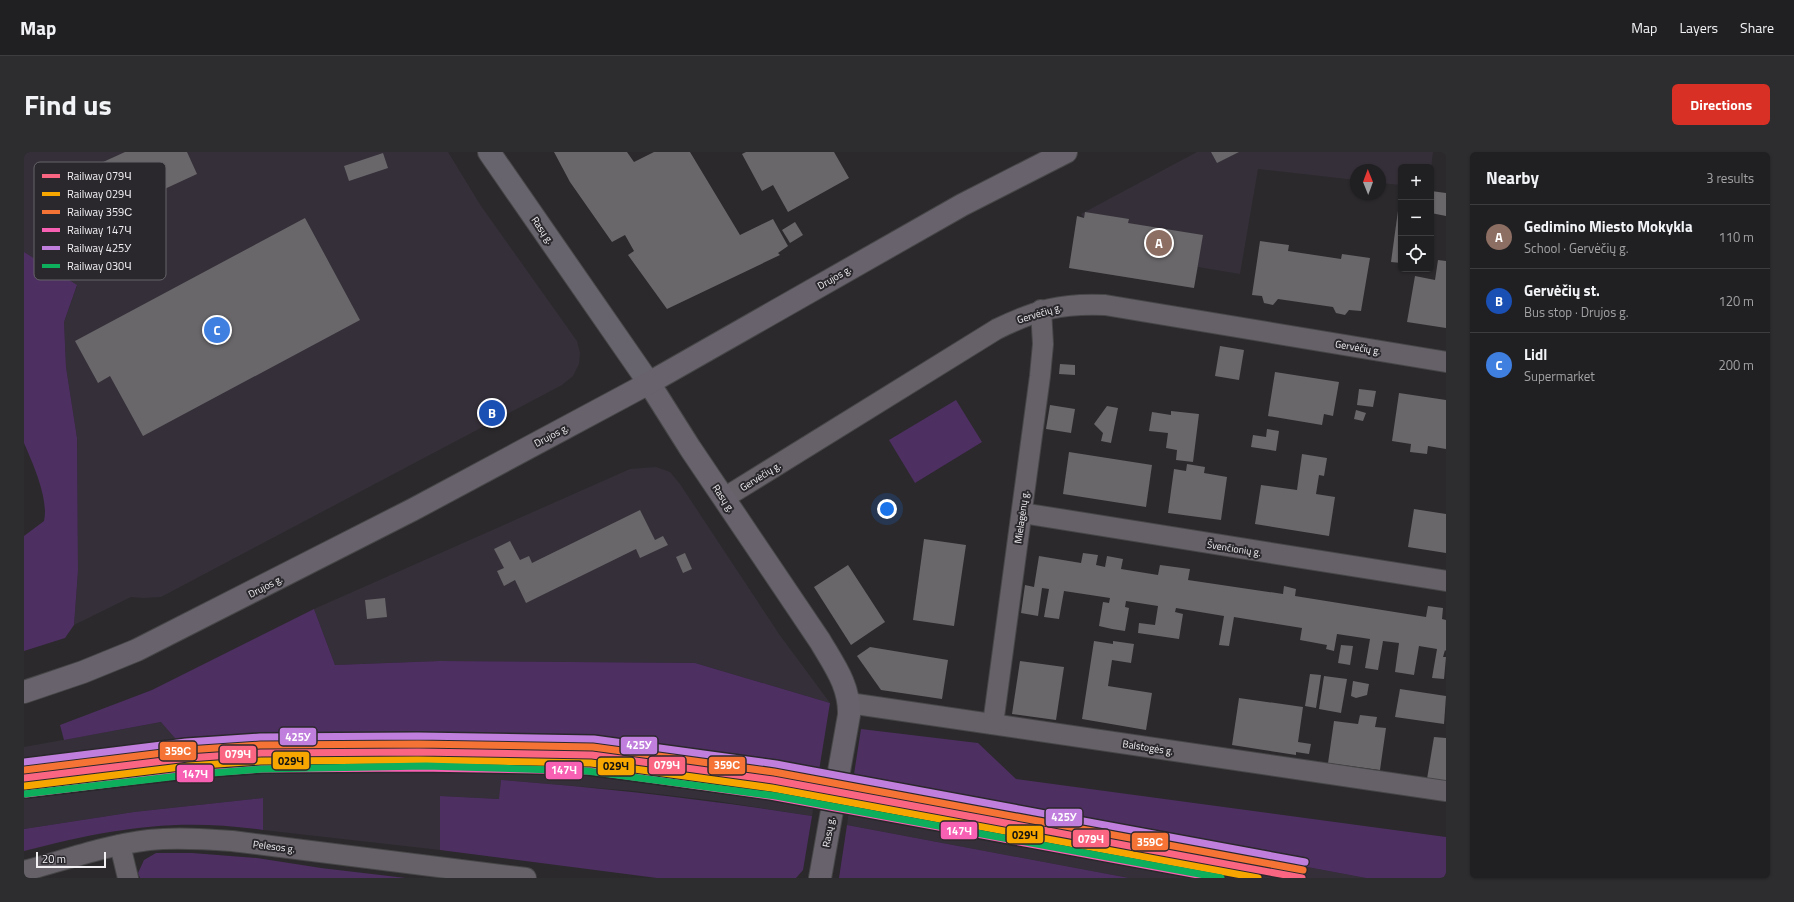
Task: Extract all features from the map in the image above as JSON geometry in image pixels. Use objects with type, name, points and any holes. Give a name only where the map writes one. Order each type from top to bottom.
[{"type":"main road","name":"Rasų g.","points":[[489,152],[649,383],[836,667],[846,688],[849,703],[847,726],[820,878]]},
{"type":"main road","name":"Drujos g.","points":[[24,692],[83,672],[137,650],[414,509],[649,383],[900,239],[1066,152]]},
{"type":"street","name":"Gervėčių g.","points":[[724,498],[997,329],[1017,319],[1041,310],[1062,306],[1081,304],[1104,306],[1446,362]]},
{"type":"street","name":"Mielagėnų g.","points":[[993,724],[1022,514],[1043,344],[1041,310]]},
{"type":"street","name":"Švenčionių g.","points":[[1022,514],[1446,581]]},
{"type":"street","name":"Balstogės g.","points":[[849,703],[1446,791]]},
{"type":"street","name":"Pelesos g.","points":[[24,871],[120,846],[150,840],[203,839],[232,841],[526,878]]},
{"type":"street","points":[[120,846],[128,878]]},
{"type":"shaded area","points":[[24,152],[448,152],[481,206],[577,341],[580,353],[579,364],[573,376],[562,385],[161,597],[131,597],[74,625],[78,571],[77,438],[66,367],[64,322],[77,286],[68,280],[166,280],[166,162],[34,162],[34,258],[24,252]]},
{"type":"shaded area","points":[[1197,152],[1433,152],[1432,164],[1398,164],[1398,185],[1386,184],[1386,164],[1350,164],[1350,179],[1258,169],[1240,274],[1198,267],[1194,288],[1069,268],[1077,216],[1084,218],[1081,214]]},
{"type":"shaded area","points":[[24,252],[34,258],[34,280],[69,280],[77,285],[64,322],[66,367],[77,438],[78,571],[74,625],[65,638],[24,651],[24,536],[44,521],[45,512],[39,482],[24,443]]},
{"type":"shaded area","points":[[956,400],[982,442],[915,483],[889,440]]},
{"type":"shaded area","points":[[656,467],[670,472],[680,484],[779,634],[830,703],[695,663],[440,661],[335,665],[314,609],[630,469]]},
{"type":"shaded area","points":[[314,609],[335,665],[440,661],[695,663],[830,703],[818,777],[670,755],[621,750],[511,743],[401,741],[181,745],[161,722],[64,740],[60,725],[152,690]]},
{"type":"shaded area","points":[[162,722],[181,745],[287,742],[491,742],[622,750],[818,777],[812,816],[716,801],[633,791],[501,780],[500,799],[440,796],[440,850],[263,830],[263,798],[134,812],[24,829],[24,747]]},
{"type":"shaded area","points":[[861,729],[978,743],[1016,779],[1446,837],[1446,878],[1366,878],[1088,826],[852,787]]},
{"type":"shaded area","points":[[501,780],[657,795],[812,816],[803,870],[796,878],[657,878],[440,850],[440,796],[499,799]]},
{"type":"shaded area","points":[[852,787],[1088,826],[1366,878],[1129,878],[847,825]]},
{"type":"shaded area","points":[[263,798],[263,830],[231,826],[200,825],[142,827],[55,843],[24,851],[24,829],[134,812]]},
{"type":"shaded area","points":[[847,825],[1129,878],[839,878]]},
{"type":"shaded area","points":[[156,853],[192,853],[257,858],[321,868],[406,878],[140,878],[138,873],[144,860]]},
{"type":"building","points":[[125,152],[187,152],[197,174],[166,188],[166,162],[103,162]]},
{"type":"building","points":[[554,152],[627,152],[634,162],[654,152],[690,152],[740,235],[773,219],[788,246],[778,253],[780,255],[667,309],[628,255],[634,251],[625,235],[612,242],[570,182]]},
{"type":"building","points":[[746,152],[834,152],[849,178],[788,212],[773,185],[762,191],[742,154]]},
{"type":"building","points":[[1211,152],[1239,152],[1217,163]]},
{"type":"building","points":[[383,153],[388,168],[349,181],[344,166]]},
{"type":"building","points":[[1434,191],[1446,193],[1446,216],[1434,214]]},
{"type":"building","points":[[1398,211],[1398,263],[1391,262]]},
{"type":"building","points":[[1085,212],[1129,219],[1128,223],[1203,235],[1194,288],[1069,268],[1077,216],[1084,218]]},
{"type":"building","points":[[305,218],[360,320],[143,436],[110,376],[98,383],[75,341]]},
{"type":"building","points":[[795,222],[803,235],[790,243],[782,230]]},
{"type":"building","points":[[1260,241],[1289,245],[1288,251],[1341,259],[1342,254],[1370,258],[1361,311],[1349,310],[1345,315],[1336,313],[1333,307],[1278,299],[1273,305],[1264,303],[1262,296],[1252,295]]},
{"type":"building","points":[[1438,260],[1446,261],[1446,328],[1407,322],[1415,276],[1435,280]]},
{"type":"building","points":[[1220,346],[1244,350],[1239,380],[1215,376]]},
{"type":"building","points":[[1060,364],[1075,365],[1075,375],[1059,374]]},
{"type":"building","points":[[1275,372],[1339,382],[1333,416],[1324,414],[1322,425],[1268,416]]},
{"type":"building","points":[[1359,389],[1376,391],[1373,407],[1357,405]]},
{"type":"building","points":[[1399,393],[1446,400],[1446,449],[1428,446],[1427,454],[1410,452],[1411,444],[1392,441]]},
{"type":"building","points":[[1050,405],[1075,409],[1071,433],[1046,429]]},
{"type":"building","points":[[1107,406],[1118,408],[1111,443],[1101,441],[1103,433],[1094,424]]},
{"type":"building","points":[[1356,410],[1366,413],[1363,421],[1354,419]]},
{"type":"building","points":[[1171,411],[1199,414],[1193,462],[1176,460],[1177,450],[1166,448],[1168,433],[1149,431],[1152,412],[1171,415]]},
{"type":"building","points":[[1267,429],[1279,431],[1276,451],[1251,447],[1253,435],[1266,437]]},
{"type":"building","points":[[1069,452],[1152,465],[1146,507],[1063,494]]},
{"type":"building","points":[[1302,454],[1327,458],[1324,476],[1319,475],[1316,494],[1335,497],[1329,536],[1255,524],[1261,485],[1297,490]]},
{"type":"building","points":[[1187,464],[1205,467],[1204,473],[1227,477],[1221,520],[1168,513],[1174,469],[1186,471]]},
{"type":"building","points":[[1414,509],[1446,514],[1446,553],[1408,547]]},
{"type":"building","points":[[640,510],[655,540],[663,536],[668,545],[640,558],[636,549],[526,603],[515,580],[504,586],[497,571],[504,568],[494,549],[510,541],[520,560],[529,556],[532,563]]},
{"type":"building","points":[[924,539],[966,545],[954,626],[913,620]]},
{"type":"building","points":[[685,553],[692,569],[683,573],[676,557]]},
{"type":"building","points":[[1083,553],[1098,555],[1096,565],[1105,567],[1107,556],[1123,559],[1121,569],[1158,575],[1160,565],[1190,569],[1188,580],[1283,594],[1284,586],[1296,589],[1295,596],[1426,617],[1428,606],[1443,608],[1442,619],[1446,620],[1446,651],[1445,650],[1443,657],[1446,657],[1444,679],[1432,678],[1437,649],[1419,646],[1414,675],[1395,672],[1399,643],[1383,641],[1378,670],[1365,668],[1370,639],[1337,634],[1334,651],[1326,649],[1327,645],[1300,640],[1302,628],[1234,617],[1229,646],[1219,645],[1224,616],[1176,608],[1175,612],[1183,614],[1179,639],[1138,633],[1139,623],[1155,625],[1158,606],[1126,601],[1125,607],[1129,608],[1125,631],[1099,626],[1103,602],[1109,603],[1110,598],[1064,591],[1059,619],[1044,617],[1049,589],[1042,588],[1038,616],[1021,613],[1025,585],[1034,587],[1039,556],[1081,563]]},
{"type":"building","points":[[848,565],[885,622],[851,645],[814,587]]},
{"type":"building","points":[[385,598],[387,617],[367,619],[365,600]]},
{"type":"building","points":[[1094,641],[1113,644],[1113,641],[1134,644],[1131,663],[1112,660],[1108,686],[1152,693],[1146,730],[1082,719]]},
{"type":"building","points":[[1341,645],[1353,646],[1350,665],[1338,663]]},
{"type":"building","points":[[870,647],[948,660],[942,699],[881,690],[857,656]]},
{"type":"building","points":[[1020,661],[1064,667],[1056,720],[1012,714]]},
{"type":"building","points":[[1310,674],[1321,675],[1316,708],[1305,706]]},
{"type":"building","points":[[1324,676],[1347,679],[1341,713],[1319,709]]},
{"type":"building","points":[[1353,681],[1369,684],[1367,695],[1356,698],[1351,696]]},
{"type":"building","points":[[1400,689],[1446,696],[1444,724],[1395,717]]},
{"type":"building","points":[[1239,698],[1303,707],[1298,742],[1311,744],[1309,754],[1296,752],[1296,755],[1232,745]]},
{"type":"building","points":[[1360,715],[1377,717],[1375,727],[1386,728],[1380,770],[1328,763],[1334,721],[1358,724]]},
{"type":"building","points":[[1434,737],[1446,738],[1446,782],[1427,779]]},
{"type":"rail line","name":"425У","points":[[24,762],[186,742],[260,737],[418,736],[594,739],[776,764],[1305,862]]},
{"type":"rail line","name":"359С","points":[[24,770],[187,750],[260,745],[418,744],[593,747],[774,772],[1303,870]]},
{"type":"rail line","name":"079Ч","points":[[24,778],[188,758],[261,753],[418,752],[592,755],[773,780],[1302,878]]},
{"type":"rail line","name":"029Ч","points":[[25,786],[189,766],[261,761],[418,760],[591,763],[772,788],[1258,878]]},
{"type":"rail line","name":"030Ч","points":[[24,794],[187,775],[262,769],[426,766],[587,771],[776,796],[1221,878]]},
{"type":"rail line","name":"147Ч","points":[[26,794],[190,774],[262,769],[418,768],[591,771],[770,796],[1214,878]]},
{"type":"place","name":"Gedimino Miesto Mokykla","points":[[1159,243]]},
{"type":"place","name":"Lidl","points":[[217,330]]},
{"type":"place","name":"Gervėčių st.","points":[[492,413]]}]
